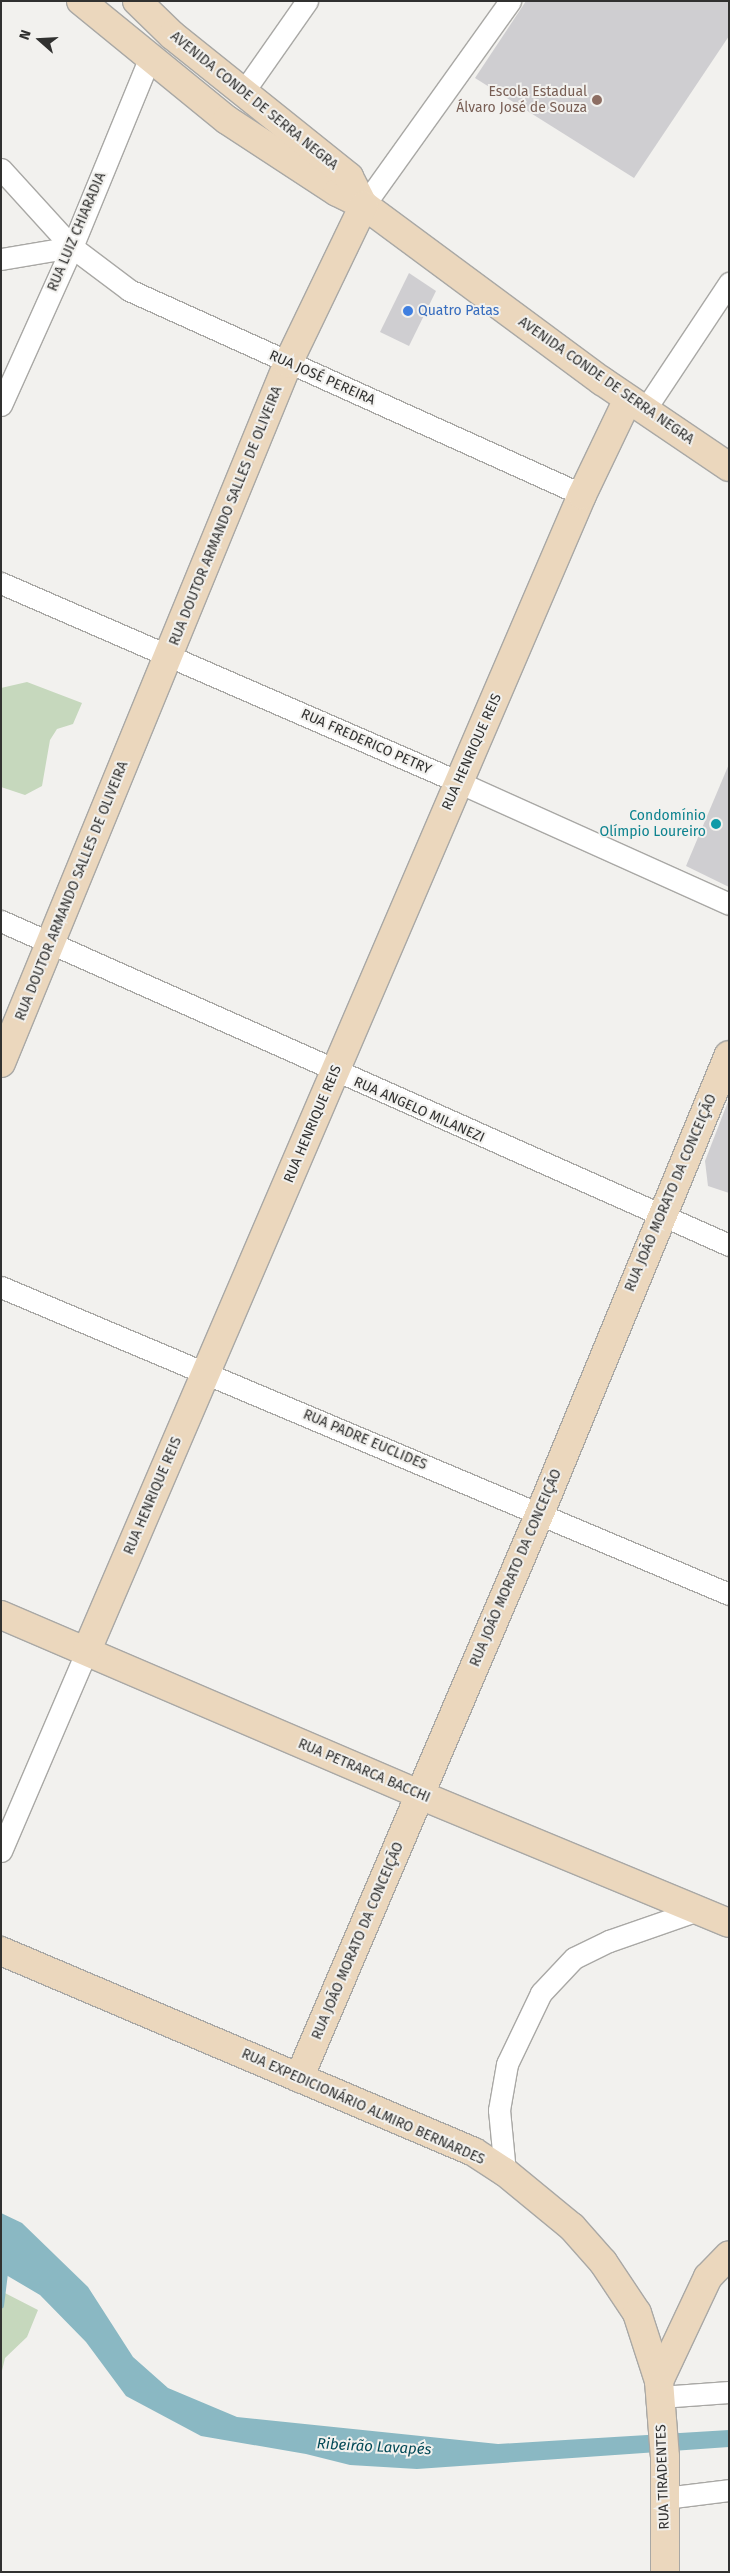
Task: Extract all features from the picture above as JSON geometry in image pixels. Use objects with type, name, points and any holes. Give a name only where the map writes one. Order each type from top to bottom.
[{"type":"street","name":"AVENIDA CONDE DE SERRA NEGRA","points":[[81,1],[149,59],[227,120],[337,192],[364,205],[636,405],[729,467]]},
{"type":"street","name":"AVENIDA CONDE DE SERRA NEGRA","points":[[137,1],[172,35],[244,91],[348,177],[364,205]]},
{"type":"street","points":[[244,91],[307,1]]},
{"type":"street","name":"RUA DOUTOR ARMANDO SALLES DE OLIVEIRA","points":[[1,1063],[288,363],[364,205],[510,1]]},
{"type":"street","name":"RUA LUIZ CHIARADIA","points":[[1,405],[72,247],[149,59]]},
{"type":"street","name":"RUA JOSÉ PEREIRA","points":[[1,169],[72,247],[129,290],[582,495]]},
{"type":"street","points":[[1,259],[72,247]]},
{"type":"street","name":"RUA HENRIQUE REIS","points":[[1,1851],[582,495],[636,405],[729,283]]},
{"type":"street","name":"RUA FREDERICO PETRY","points":[[1,583],[458,782],[729,904]]},
{"type":"street","name":"RUA ANGELO MILANEZI","points":[[1,921],[51,942],[334,1072],[729,1245]]},
{"type":"street","name":"RUA JOÃO MORATO DA CONCEIÇÃO","points":[[299,2078],[540,1513],[660,1216],[729,1055]]},
{"type":"street","name":"RUA PADRE EUCLIDES","points":[[1,1287],[729,1594]]},
{"type":"street","name":"RUA PETRARCA BACCHI","points":[[7,1614],[420,1795],[729,1923]]},
{"type":"street","points":[[505,2172],[499,2110],[507,2064],[541,1993],[574,1958],[609,1941],[698,1910]]},
{"type":"street","name":"RUA EXPEDICIONÁRIO ALMIRO BERNARDES","points":[[1,1952],[474,2152],[505,2172],[572,2227],[603,2262],[637,2312],[660,2400]]},
{"type":"street","points":[[729,2255],[708,2277],[660,2400],[729,2392]]},
{"type":"street","name":"RUA TIRADENTES","points":[[660,2400],[665,2457],[664,2572]]},
{"type":"street","points":[[665,2498],[729,2490]]},
{"type":"green space","points":[[27,682],[82,703],[73,724],[57,729],[50,740],[42,786],[25,795],[1,787],[1,688]]},
{"type":"green space","points":[[1,2291],[38,2310],[27,2337],[5,2358],[1,2375]]},
{"type":"water","name":"Ribeirão Lavapés","points":[[1,2213],[22,2223],[88,2287],[133,2357],[168,2388],[237,2417],[498,2444],[729,2430],[729,2447],[417,2469],[350,2465],[306,2454],[201,2436],[126,2396],[86,2342],[40,2295],[1,2272]]},
{"type":"building","name":"Escola Estadual Álvaro José de Souza","points":[[526,1],[729,1],[729,36],[634,178],[475,78]]},
{"type":"building","name":"Quatro Patas","points":[[409,273],[436,291],[409,346],[380,332]]},
{"type":"building","name":"Condomínio Olímpio Loureiro","points":[[729,764],[729,887],[686,866]]},
{"type":"building","points":[[729,1099],[729,1193],[708,1186],[705,1161]]},
{"type":"waterway","points":[[1,2306],[6,2268]]},
{"type":"place","name":"Escola Estadual Álvaro José de Souza","points":[[597,100]]},
{"type":"place","name":"Quatro Patas","points":[[408,311]]},
{"type":"place","name":"Condomínio Olímpio Loureiro","points":[[716,824]]}]
